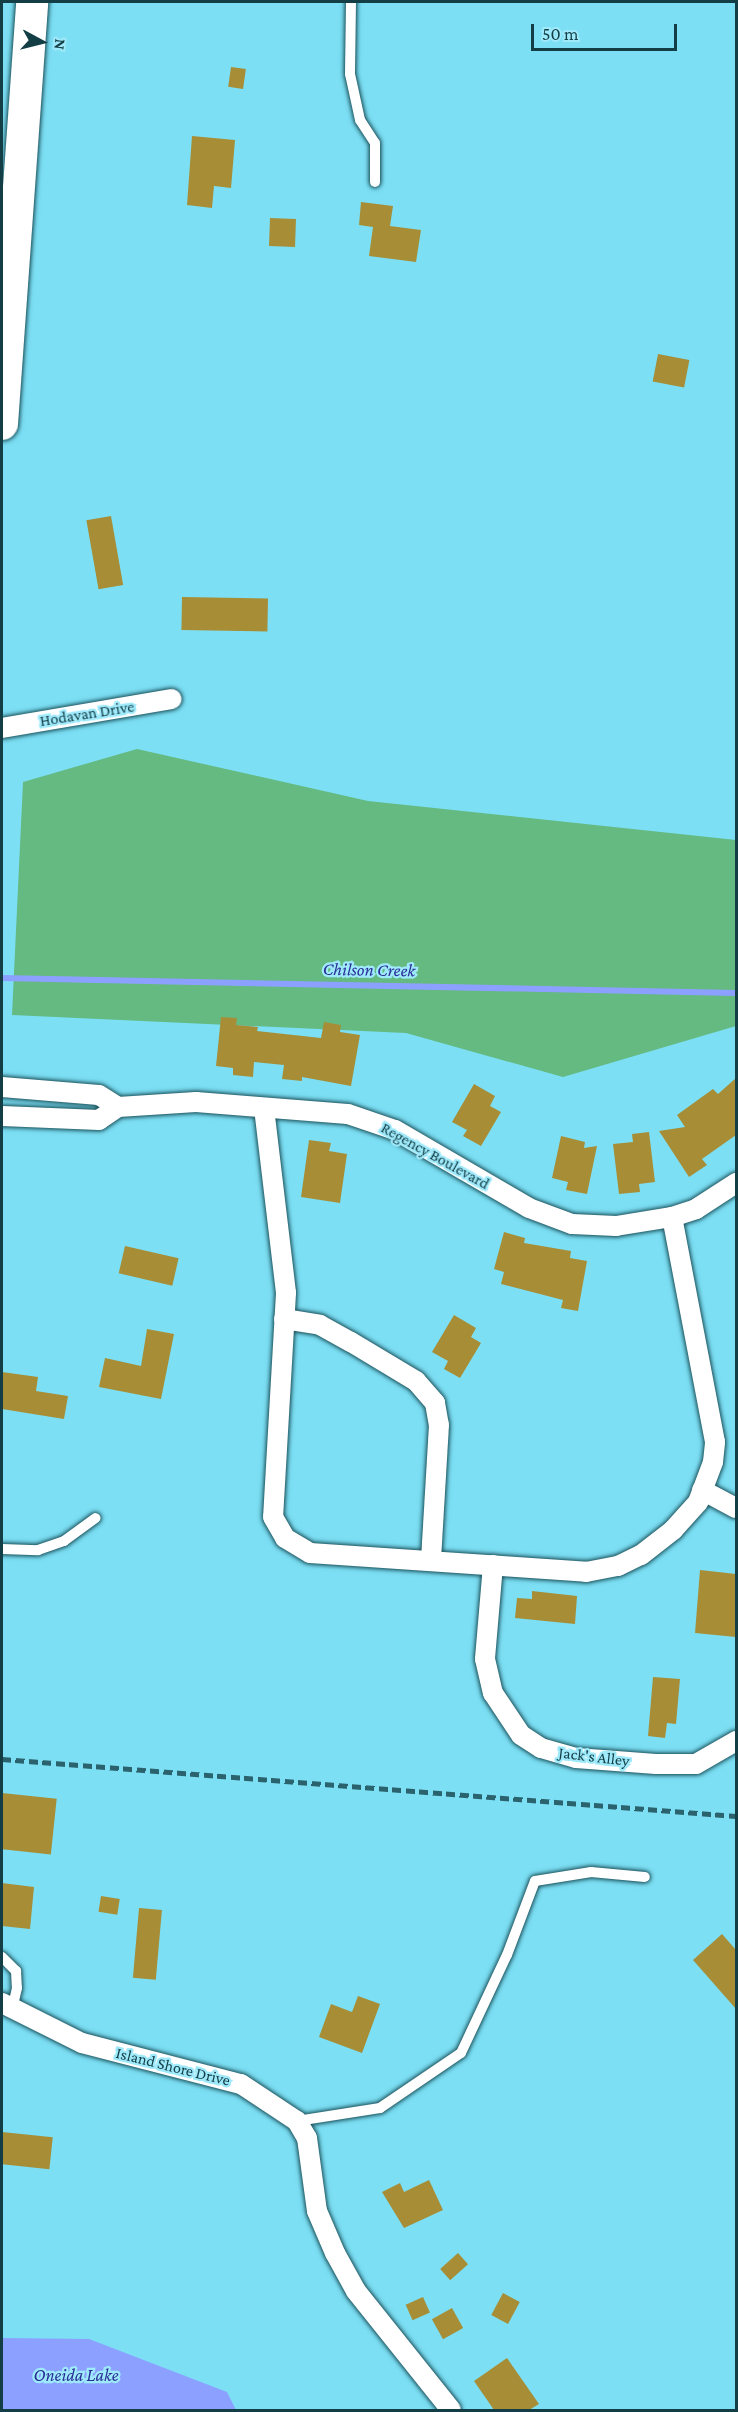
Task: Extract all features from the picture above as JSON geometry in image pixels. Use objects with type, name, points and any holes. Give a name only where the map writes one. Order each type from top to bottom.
[{"type":"main road","points":[[2,424],[32,2]]},
{"type":"street","name":"Hodavan Drive","points":[[2,728],[172,699]]},
{"type":"street","name":"Regency Boulevard","points":[[2,1087],[99,1095],[118,1107]]},
{"type":"street","name":"Regency Boulevard","points":[[2,1116],[99,1120],[118,1107],[196,1102],[348,1114],[395,1131],[529,1208],[572,1224],[616,1226],[672,1217],[696,1209],[736,1184]]},
{"type":"street","points":[[264,1108],[284,1263],[284,1319],[273,1517],[277,1528],[296,1546],[310,1553],[586,1572],[618,1566],[641,1555],[673,1530],[698,1502],[713,1462],[715,1442],[672,1217]]},
{"type":"street","points":[[284,1319],[320,1325],[351,1342],[416,1382],[435,1403],[439,1425],[430,1561]]},
{"type":"street","points":[[702,1490],[736,1508]]},
{"type":"street","name":"Jack's Alley","points":[[493,1565],[485,1659],[492,1693],[521,1735],[541,1748],[567,1756],[656,1764],[696,1764],[736,1741]]},
{"type":"street","name":"Island Shore Drive","points":[[7,2006],[82,2043],[241,2084],[297,2121]]},
{"type":"street","points":[[297,2121],[307,2138],[317,2211],[335,2253],[356,2291],[451,2410]]},
{"type":"lane","points":[[351,2],[350,74],[360,120],[375,143],[375,182]]},
{"type":"lane","points":[[2,1549],[38,1550],[64,1541],[96,1518]]},
{"type":"lane","points":[[297,2121],[380,2108],[461,2053],[507,1955],[535,1881],[591,1872],[645,1877]]},
{"type":"lane","points":[[2,1957],[16,1971],[18,1988],[7,2006]]},
{"type":"green space","points":[[137,749],[368,801],[736,840],[736,1026],[563,1077],[406,1033],[12,1015],[23,782]]},
{"type":"water","name":"Oneida Lake","points":[[2,2338],[89,2339],[227,2392],[236,2410],[2,2410]]},
{"type":"building","points":[[231,67],[246,69],[243,89],[228,87]]},
{"type":"building","points":[[192,136],[235,140],[231,188],[214,186],[212,208],[187,205]]},
{"type":"building","points":[[361,202],[393,206],[390,226],[421,230],[416,262],[369,256],[373,227],[359,225]]},
{"type":"building","points":[[270,218],[296,219],[295,247],[269,246]]},
{"type":"building","points":[[658,354],[689,360],[684,388],[653,381]]},
{"type":"building","points":[[111,516],[123,585],[99,589],[86,520]]},
{"type":"building","points":[[182,597],[268,599],[267,631],[181,630]]},
{"type":"building","points":[[221,1017],[237,1018],[236,1025],[258,1027],[257,1031],[321,1038],[324,1022],[341,1025],[340,1032],[360,1035],[351,1086],[302,1077],[302,1081],[282,1079],[284,1065],[254,1062],[253,1077],[233,1075],[233,1068],[216,1066]]},
{"type":"building","points":[[736,1078],[736,1135],[702,1159],[707,1165],[689,1177],[659,1131],[685,1127],[677,1115],[713,1089],[718,1094]]},
{"type":"building","points":[[474,1084],[495,1096],[490,1106],[501,1112],[481,1146],[463,1136],[467,1130],[452,1122]]},
{"type":"building","points":[[649,1132],[655,1182],[639,1184],[640,1192],[619,1194],[613,1144],[633,1142],[632,1134]]},
{"type":"building","points":[[561,1136],[585,1142],[584,1148],[597,1146],[587,1194],[566,1190],[568,1182],[552,1178]]},
{"type":"building","points":[[309,1140],[331,1143],[329,1151],[347,1154],[340,1203],[301,1197]]},
{"type":"building","points":[[504,1232],[525,1238],[524,1243],[571,1251],[570,1258],[587,1261],[578,1311],[561,1308],[563,1300],[501,1284],[504,1272],[494,1269]]},
{"type":"building","points":[[125,1246],[179,1258],[172,1286],[119,1273]]},
{"type":"building","points":[[454,1315],[476,1328],[471,1337],[481,1343],[460,1378],[444,1369],[448,1361],[432,1352]]},
{"type":"building","points":[[147,1329],[174,1334],[161,1399],[99,1387],[105,1358],[141,1366]]},
{"type":"building","points":[[2,1372],[38,1377],[36,1391],[68,1396],[64,1419],[2,1409]]},
{"type":"building","points":[[700,1570],[736,1574],[736,1637],[695,1633]]},
{"type":"building","points":[[532,1591],[577,1596],[575,1624],[515,1618],[517,1598],[532,1599]]},
{"type":"building","points":[[653,1677],[680,1679],[676,1724],[667,1723],[665,1738],[648,1736]]},
{"type":"building","points":[[2,1793],[57,1799],[51,1854],[2,1849]]},
{"type":"building","points":[[2,1883],[34,1887],[30,1929],[2,1926]]},
{"type":"building","points":[[101,1896],[120,1899],[117,1915],[98,1912]]},
{"type":"building","points":[[139,1908],[162,1910],[156,1980],[133,1978]]},
{"type":"building","points":[[722,1934],[736,1950],[736,2009],[693,1960]]},
{"type":"building","points":[[358,1996],[380,2004],[362,2053],[319,2037],[331,2004],[352,2012]]},
{"type":"building","points":[[2,2132],[53,2137],[49,2169],[2,2164]]},
{"type":"building","points":[[429,2180],[443,2210],[404,2228],[382,2192],[400,2183],[404,2192]]},
{"type":"building","points":[[458,2253],[468,2264],[450,2280],[440,2269]]},
{"type":"building","points":[[503,2293],[520,2302],[508,2324],[491,2315]]},
{"type":"building","points":[[423,2297],[430,2313],[413,2320],[406,2305]]},
{"type":"building","points":[[452,2308],[463,2328],[443,2339],[432,2319]]},
{"type":"building","points":[[507,2358],[539,2404],[529,2410],[494,2410],[474,2381]]},
{"type":"waterway","name":"Chilson Creek","points":[[2,978],[736,993]]},
{"type":"railway","points":[[2,1759],[736,1816]]}]
